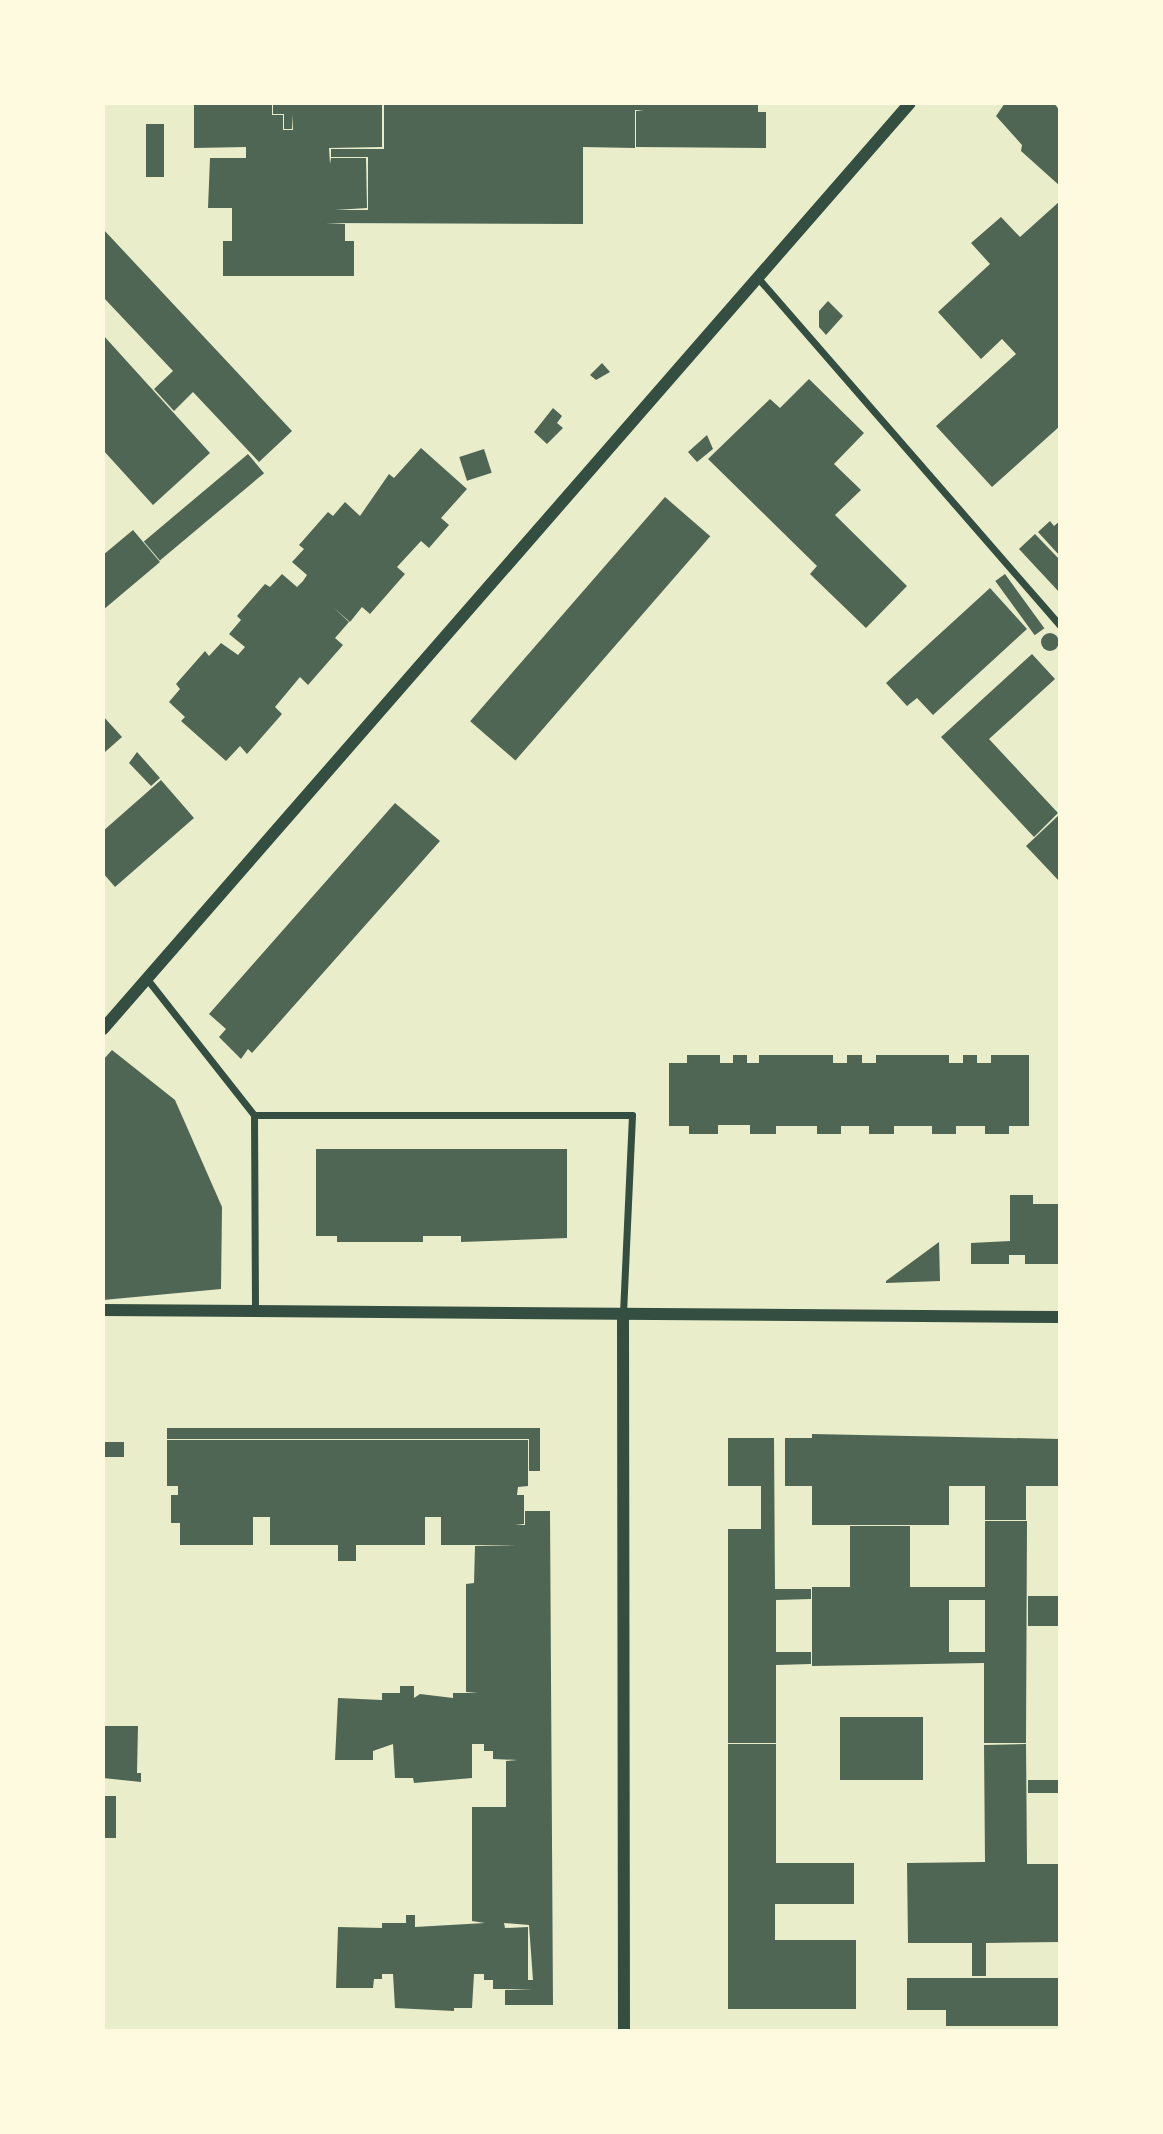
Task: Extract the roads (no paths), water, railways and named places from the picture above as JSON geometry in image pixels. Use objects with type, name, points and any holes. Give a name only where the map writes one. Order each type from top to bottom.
[{"type":"street","points":[[103,1029],[910,103]]},
{"type":"street","points":[[758,278],[1060,625]]},
{"type":"street","points":[[147,979],[254,1115],[255,1312]]},
{"type":"street","points":[[254,1115],[632,1115],[623,1315],[624,2031]]},
{"type":"street","points":[[103,1310],[1060,1317]]}]
